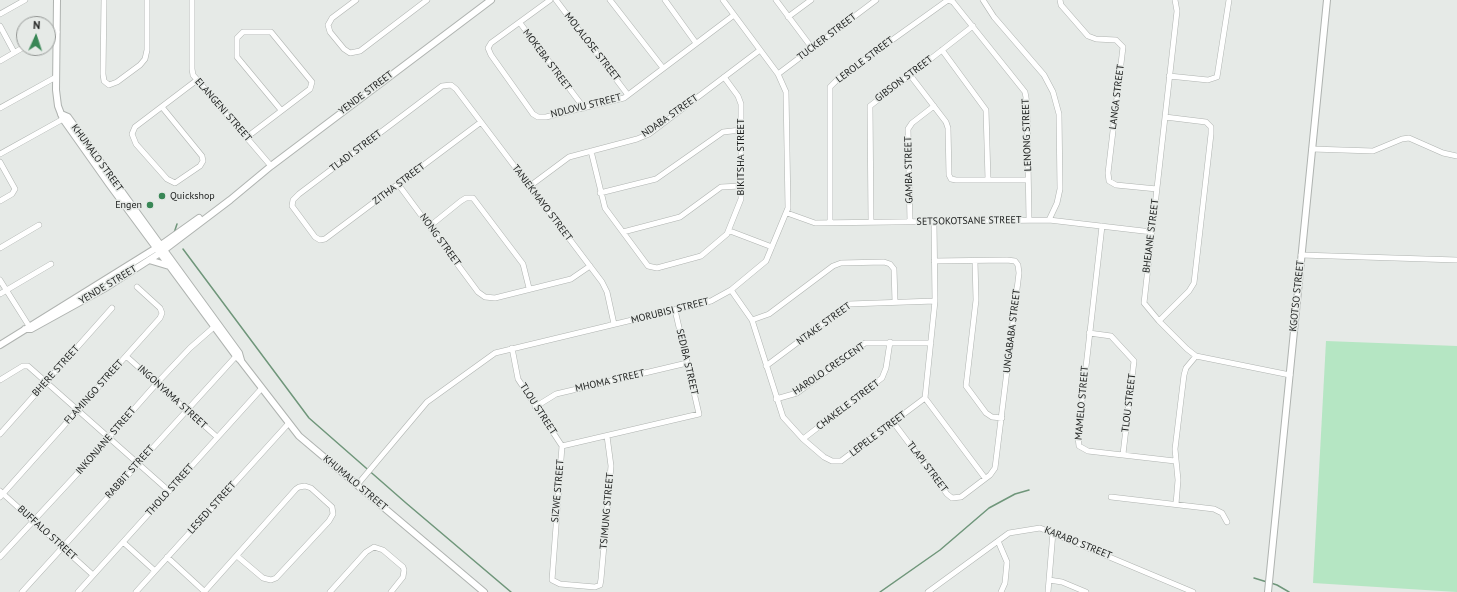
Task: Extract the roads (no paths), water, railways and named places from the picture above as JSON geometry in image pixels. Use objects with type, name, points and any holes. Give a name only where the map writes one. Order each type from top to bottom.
[{"type":"street","points":[[0,14],[25,0]]},
{"type":"street","name":"KHUMALO STREET","points":[[57,0],[56,100],[62,116],[130,212],[160,249],[170,267],[214,327],[237,355]]},
{"type":"street","points":[[104,0],[103,74],[104,81],[109,85],[116,82],[140,65],[144,59],[147,50],[147,0]]},
{"type":"street","name":"ELANGENI STREET","points":[[192,0],[192,69],[197,80],[271,166]]},
{"type":"street","points":[[356,0],[332,18],[328,25],[330,32],[344,49],[350,53],[360,51],[427,0]]},
{"type":"street","name":"YENDE STREET","points":[[0,345],[160,249],[491,0]]},
{"type":"street","name":"MOKEBA STREET","points":[[550,0],[520,23],[584,108]]},
{"type":"street","name":"MOLALOSE STREET","points":[[556,0],[628,95]]},
{"type":"street","points":[[610,0],[663,68]]},
{"type":"street","points":[[665,0],[696,42]]},
{"type":"street","name":"MORUBISI STREET","points":[[358,484],[432,398],[490,356],[512,348],[711,301],[731,290],[763,265],[787,213],[785,88],[778,74],[722,0]]},
{"type":"street","points":[[776,0],[812,48]]},
{"type":"street","points":[[788,17],[811,0]]},
{"type":"street","name":"TUCKER STREET","points":[[778,74],[876,0]]},
{"type":"street","name":"LEROLE STREET","points":[[830,223],[830,87],[940,4],[948,0],[953,2]]},
{"type":"street","points":[[983,0],[994,17],[1044,75],[1053,92],[1059,114],[1060,183],[1057,203],[1049,220]]},
{"type":"street","name":"LANGA STREET","points":[[1060,0],[1061,5],[1088,36],[1096,39],[1116,40],[1122,47],[1108,173],[1109,181],[1116,185],[1157,189]]},
{"type":"street","name":"BHEJANE STREET","points":[[1175,0],[1177,11],[1144,300],[1148,309],[1159,321],[1187,350],[1196,356],[1290,375]]},
{"type":"street","points":[[1169,76],[1208,80],[1217,77],[1229,0]]},
{"type":"street","name":"KGOTSO STREET","points":[[1268,591],[1327,0]]},
{"type":"street","name":"LENONG STREET","points":[[953,2],[1023,88],[1027,96],[1029,220]]},
{"type":"street","name":"NDLOVU STREET","points":[[520,23],[491,43],[488,48],[491,55],[533,114],[538,117],[546,117],[621,99],[734,15]]},
{"type":"street","points":[[0,26],[14,52],[0,61]]},
{"type":"street","name":"GIBSON STREET","points":[[871,222],[869,110],[873,102],[973,26]]},
{"type":"street","points":[[247,137],[310,89],[312,85],[311,80],[271,32],[243,32],[237,38],[237,57],[282,110]]},
{"type":"street","name":"NDABA STREET","points":[[530,186],[564,160],[573,155],[637,139],[649,134],[760,50]]},
{"type":"street","points":[[942,50],[986,110],[988,180]]},
{"type":"street","points":[[910,75],[948,125],[949,175],[951,179],[1028,180]]},
{"type":"street","points":[[0,108],[56,77]]},
{"type":"street","name":"BIKITSHA STREET","points":[[591,151],[600,193],[605,208],[646,263],[651,267],[657,268],[701,256],[724,237],[730,230],[740,205],[740,100],[724,77]]},
{"type":"street","points":[[162,108],[202,156],[200,166],[175,183],[167,179],[136,144],[132,137],[135,127],[197,80]]},
{"type":"street","name":"TLADI STREET","points":[[315,237],[294,210],[292,203],[295,198],[442,86],[448,84],[456,89]]},
{"type":"street","name":"TANJEKMAYO STREET","points":[[456,89],[604,286],[614,324]]},
{"type":"street","name":"GAMBA STREET","points":[[910,222],[908,129],[912,123],[934,106]]},
{"type":"street","points":[[0,154],[62,116]]},
{"type":"street","name":"KHUMALO STREET","points":[[62,116],[68,117],[129,202],[160,249],[288,424],[299,436],[358,484],[484,592]]},
{"type":"street","points":[[1159,321],[1189,291],[1194,283],[1211,134],[1211,127],[1206,122],[1165,117]]},
{"type":"street","name":"ZITHA STREET","points":[[315,237],[320,240],[326,239],[481,122]]},
{"type":"street","points":[[600,193],[656,179],[723,132],[741,130]]},
{"type":"street","points":[[1312,148],[1373,151],[1402,139],[1409,138],[1446,154],[1457,156]]},
{"type":"street","points":[[0,162],[15,189],[12,194],[0,201]]},
{"type":"street","name":"NONG STREET","points":[[398,184],[482,296],[495,298],[529,288]]},
{"type":"street","points":[[623,232],[676,219],[721,187],[741,186]]},
{"type":"street","points":[[430,226],[466,198],[473,198],[523,264],[529,288],[571,279],[590,266]]},
{"type":"street","points":[[129,202],[130,212]]},
{"type":"street","name":"SETSOKOTSANE STREET","points":[[787,213],[811,222],[830,223],[1049,220],[1152,232]]},
{"type":"street","points":[[934,222],[935,301],[925,398],[986,478]]},
{"type":"street","points":[[0,248],[39,226]]},
{"type":"street","name":"MAMELO STREET","points":[[1102,226],[1089,333],[1078,442],[1079,446],[1084,450],[1175,461]]},
{"type":"street","points":[[730,230],[772,247]]},
{"type":"street","name":"YENDE STREET","points":[[27,328],[31,329],[107,287],[149,260],[160,249]]},
{"type":"street","points":[[1301,256],[1457,260]]},
{"type":"street","points":[[149,260],[170,267]]},
{"type":"street","name":"UNGABABA STREET","points":[[934,261],[1011,260],[1017,262],[1019,268],[996,465],[993,472],[986,478]]},
{"type":"street","points":[[975,261],[976,300],[966,386],[986,413],[992,417],[1002,418]]},
{"type":"street","points":[[752,320],[769,314],[833,266],[841,263],[884,262],[890,264],[894,269],[895,302]]},
{"type":"street","points":[[0,294],[51,264]]},
{"type":"street","points":[[0,280],[27,328]]},
{"type":"street","name":"FLAMINGO STREET","points":[[1,494],[158,321],[162,313],[160,308],[137,287]]},
{"type":"street","name":"LEPELE STREET","points":[[731,290],[752,320],[783,417],[803,439],[824,457],[838,462],[844,459],[925,398]]},
{"type":"street","name":"NTAKE STREET","points":[[766,366],[849,304],[935,301]]},
{"type":"street","name":"BHERE STREET","points":[[0,434],[112,308]]},
{"type":"street","name":"SEDIBA STREET","points":[[675,310],[699,414]]},
{"type":"street","name":"INKONJANE STREET","points":[[0,557],[32,520],[75,476],[157,383],[190,348],[214,327]]},
{"type":"street","name":"TLOU STREET","points":[[1089,333],[1111,336],[1134,362],[1124,454]]},
{"type":"street","name":"HAROLO CRESCENT","points":[[776,399],[797,393],[863,344],[890,342],[931,343]]},
{"type":"street","name":"CHAKELE STREET","points":[[803,439],[882,378],[886,368],[890,342]]},
{"type":"street","name":"TLOU STREET","points":[[512,348],[516,375],[535,407],[562,446]]},
{"type":"street","name":"RABBIT STREET","points":[[22,592],[237,355]]},
{"type":"street","name":"INGONYAMA STREET","points":[[126,356],[217,437]]},
{"type":"street","points":[[1176,504],[1178,476],[1175,461],[1184,375],[1186,368],[1196,356]]},
{"type":"street","name":"MHOMA STREET","points":[[535,407],[556,394],[687,363]]},
{"type":"street","points":[[0,380],[26,366],[47,381],[169,491]]},
{"type":"street","name":"THOLO STREET","points":[[78,592],[262,388]]},
{"type":"street","name":"SIZWE STREET","points":[[598,587],[560,584],[552,580],[562,446],[699,414]]},
{"type":"street","name":"TLAPI STREET","points":[[893,422],[947,494],[952,498],[961,497],[986,478]]},
{"type":"street","name":"LESEDI STREET","points":[[136,592],[288,424]]},
{"type":"street","name":"TSIMUNG STREET","points":[[598,587],[601,578],[612,466],[607,436]]},
{"type":"street","points":[[167,558],[205,592],[237,556],[299,487],[305,486],[311,488],[332,506],[333,514],[329,521],[276,578],[268,580],[263,578],[237,556]]},
{"type":"street","name":"BUFFALO STREET","points":[[1,494],[93,575]]},
{"type":"street","points":[[1112,497],[1214,509],[1222,513],[1227,522]]},
{"type":"street","name":"KARABO STREET","points":[[928,592],[1012,532],[1036,528],[1053,532],[1185,590],[1193,592]]},
{"type":"street","points":[[1048,592],[1053,532]]},
{"type":"street","points":[[998,541],[1007,562],[1005,583],[1001,592]]},
{"type":"street","points":[[123,542],[155,571]]},
{"type":"street","points":[[330,592],[366,552],[374,547],[383,550],[404,570],[403,577],[391,592]]},
{"type":"street","points":[[1049,580],[1062,582],[1086,592]]},
{"type":"waterway","points":[[174,233],[177,224]]},
{"type":"waterway","points":[[183,249],[309,418],[511,592]]},
{"type":"waterway","points":[[880,592],[940,550],[989,508],[1015,494],[1029,490]]},
{"type":"waterway","points":[[1254,578],[1267,582]]},
{"type":"waterway","points":[[1271,583],[1289,592]]},
{"type":"place","name":"Quickshop","points":[[162,196]]},
{"type":"place","name":"Engen","points":[[150,205]]}]
